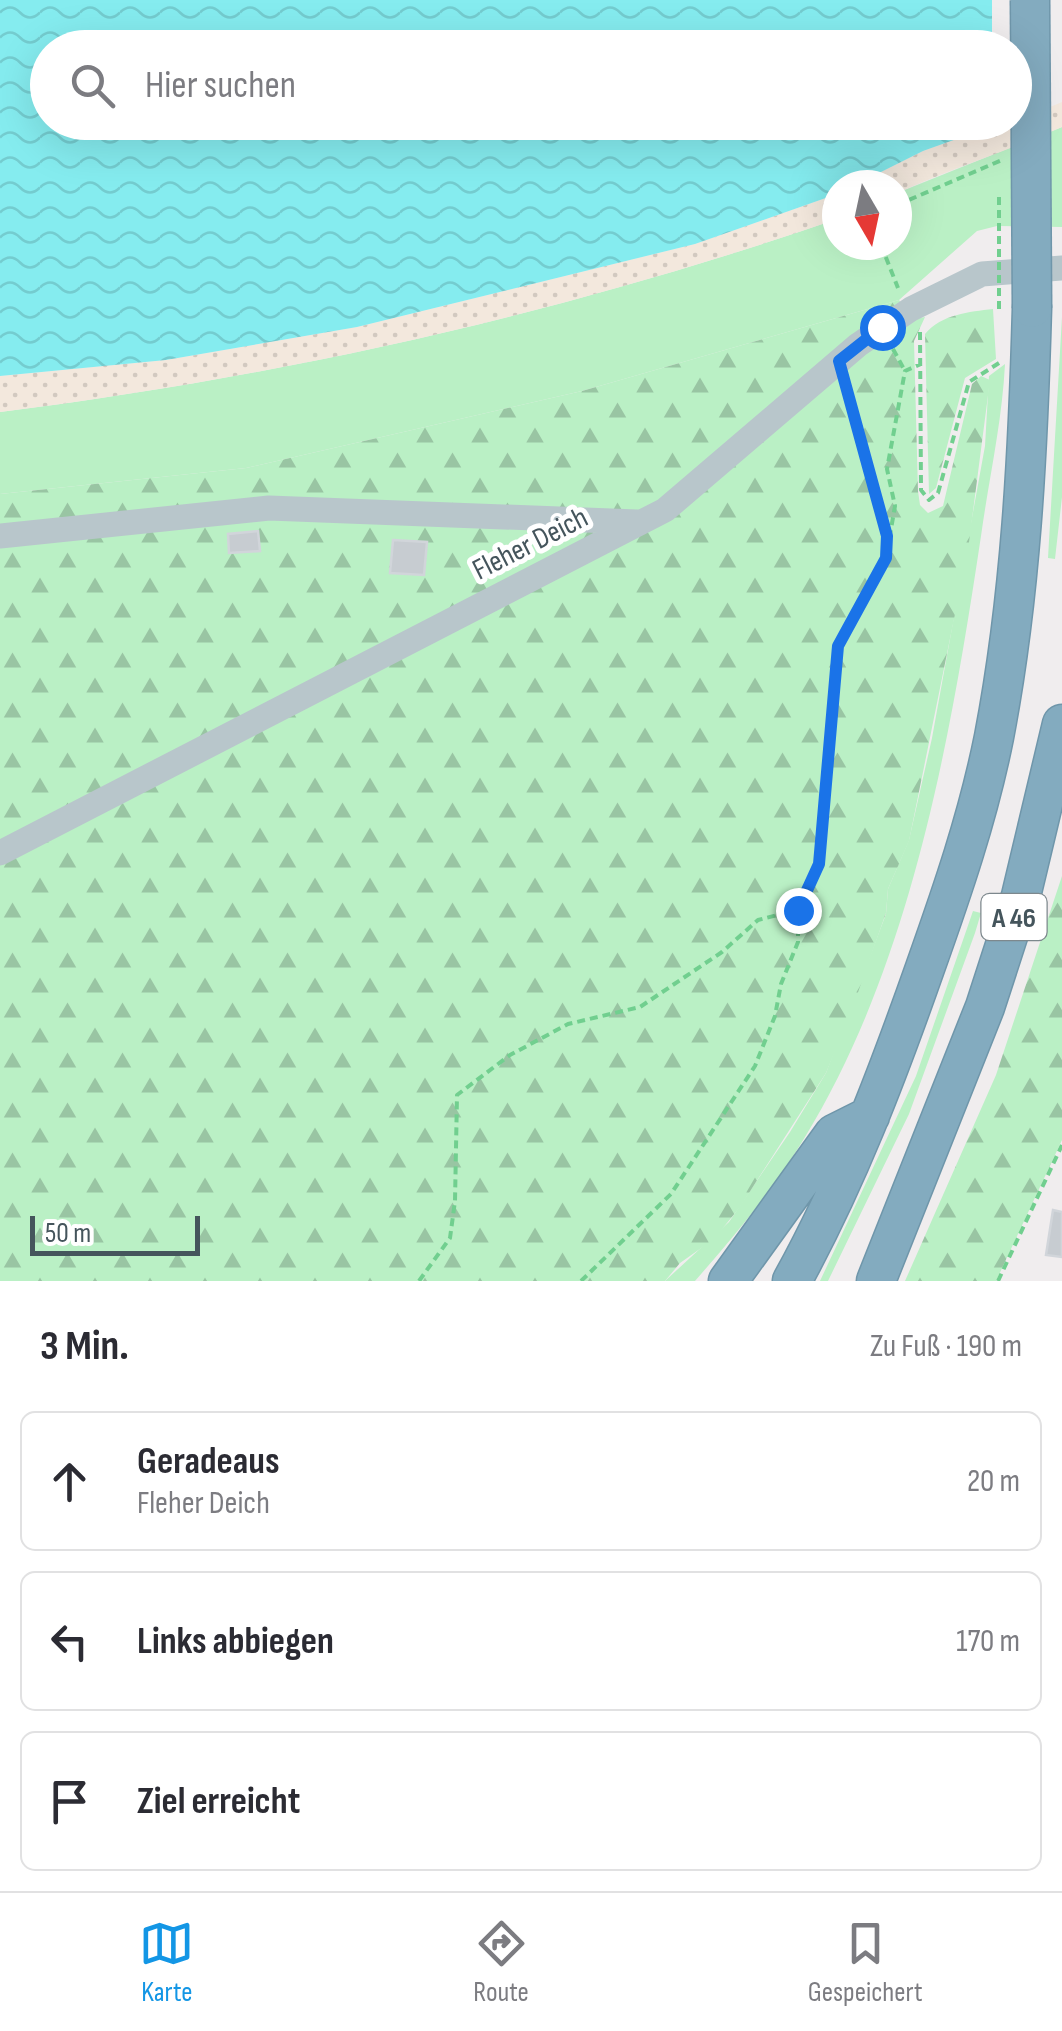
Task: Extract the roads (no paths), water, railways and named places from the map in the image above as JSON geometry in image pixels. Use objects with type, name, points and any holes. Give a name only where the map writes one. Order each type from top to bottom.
[{"type":"highway","name":"A 46","points":[[1028,30],[1030,0]]},
{"type":"highway","name":"A 46","points":[[792,1281],[833,1206],[870,1116],[947,908],[994,737],[1016,596],[1010,315],[1021,140]]},
{"type":"highway","name":"A 46","points":[[852,1281],[946,1105],[985,1007],[1021,896],[1062,724]]},
{"type":"highway","points":[[876,1281],[946,1105]]},
{"type":"highway","points":[[728,1281],[834,1134],[870,1116]]},
{"type":"lane","name":"Fleher Deich","points":[[0,853],[665,510],[839,361],[911,309],[974,278],[1000,270],[1062,268]]},
{"type":"lane","points":[[0,536],[269,508],[642,522]]},
{"type":"water","points":[[0,0],[1062,0],[1032,30],[30,30],[30,140],[954,140],[885,170],[822,170],[822,199],[695,244],[357,327],[166,360],[0,376]]}]
